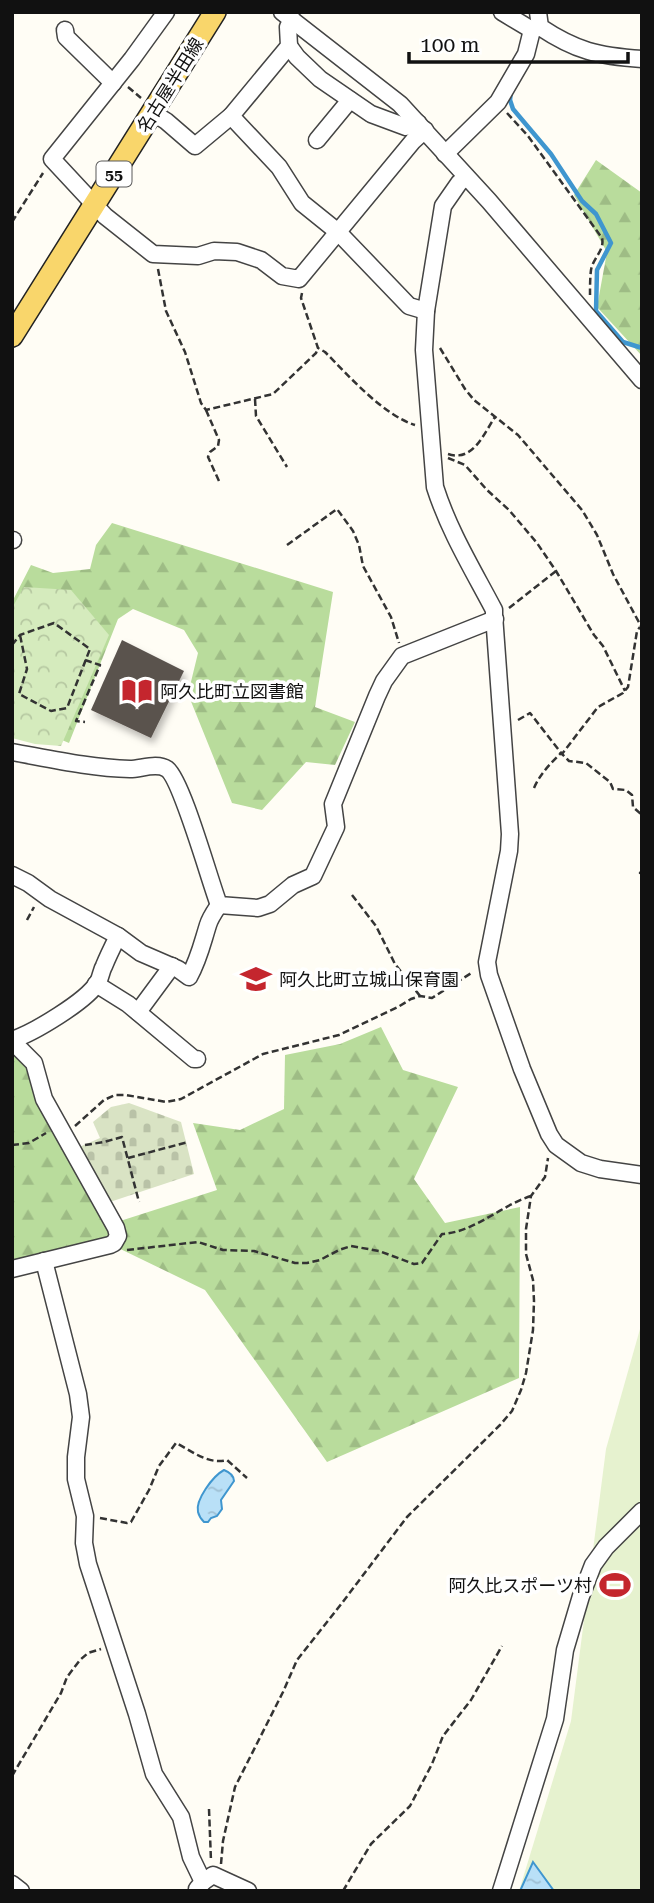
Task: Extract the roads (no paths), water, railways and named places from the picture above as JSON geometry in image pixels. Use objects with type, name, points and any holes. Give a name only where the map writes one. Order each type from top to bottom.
[{"type":"main road","name":"名古屋半田線","points":[[12,336],[215,12]]},
{"type":"street","points":[[166,12],[52,159],[95,206],[153,254],[198,256],[214,251],[237,252],[261,260],[282,276],[299,279],[413,141],[421,127]]},
{"type":"street","points":[[502,12],[537,23],[577,49],[621,58],[642,59]]},
{"type":"street","points":[[287,16],[289,46],[320,79],[378,118],[392,120],[406,127],[421,127]]},
{"type":"street","points":[[287,16],[400,104],[489,201],[642,380]]},
{"type":"street","points":[[445,154],[498,102],[526,54],[537,23]]},
{"type":"street","points":[[65,30],[66,37],[115,80]]},
{"type":"street","points":[[154,110],[195,146],[231,116],[289,46]]},
{"type":"street","points":[[317,140],[350,100]]},
{"type":"street","points":[[231,116],[279,167],[302,203],[338,232],[409,306],[426,311]]},
{"type":"street","points":[[466,177],[443,206],[426,311],[424,350],[436,449],[435,487],[458,544],[495,617],[510,834],[487,962],[489,975],[522,1069],[554,1143],[581,1163],[600,1169],[642,1175]]},
{"type":"street","points":[[219,905],[258,908],[270,904],[293,885],[313,876],[336,827],[333,804],[384,681],[402,656],[495,617]]},
{"type":"street","points":[[12,752],[102,768],[166,768],[182,794],[219,905]]},
{"type":"street","points":[[12,875],[151,958],[178,969],[189,977],[204,943],[208,922],[219,905]]},
{"type":"street","points":[[12,1269],[110,1245],[118,1236],[74,1152],[57,1133],[34,1063],[12,1041],[79,1001],[96,984],[118,936]]},
{"type":"street","points":[[138,1012],[172,966]]},
{"type":"street","points":[[96,984],[138,1012],[197,1059]]},
{"type":"street","points":[[44,1261],[78,1394],[80,1417],[76,1479],[85,1516],[84,1543],[88,1564],[154,1774],[181,1817],[191,1857],[208,1881],[248,1891]]},
{"type":"street","points":[[501,1891],[555,1719],[565,1650],[581,1596],[593,1565],[606,1547],[642,1511]]},
{"type":"street","points":[[12,1884],[21,1891]]},
{"type":"water","points":[[224,1470],[231,1474],[234,1481],[221,1500],[222,1509],[217,1516],[204,1522],[198,1512],[199,1501],[210,1483]]},
{"type":"water","points":[[533,1862],[554,1891],[520,1891]]},
{"type":"waterway","points":[[511,91],[513,109],[551,154],[582,201],[596,214],[611,243],[597,270],[596,311],[623,342],[642,348]]},
{"type":"place","name":"阿久比町立図書館","points":[[137,691]]},
{"type":"place","name":"阿久比町立城山保育園","points":[[256,979]]},
{"type":"place","name":"阿久比スポーツ村","points":[[615,1585]]}]
